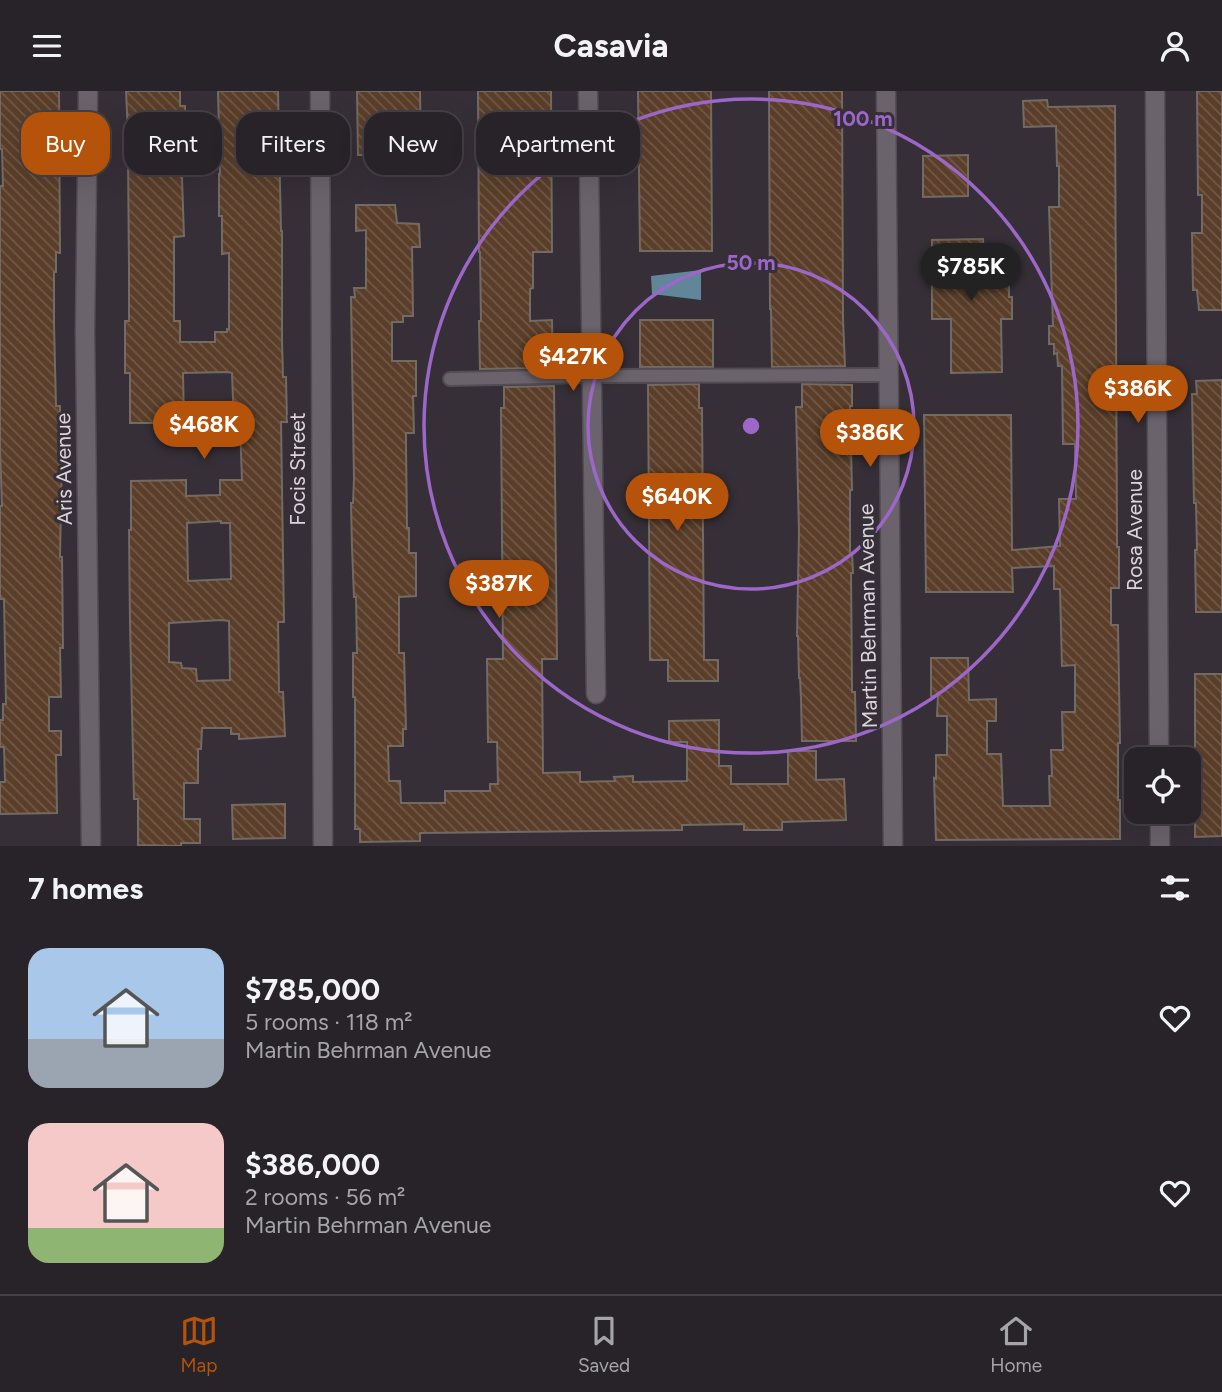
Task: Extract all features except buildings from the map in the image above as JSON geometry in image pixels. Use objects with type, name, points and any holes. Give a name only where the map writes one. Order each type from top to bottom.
[{"type":"street","name":"Aris Avenue","points":[[88,91],[85,331],[91,846]]},
{"type":"street","name":"Focis Street","points":[[320,91],[323,846]]},
{"type":"street","points":[[588,91],[596,694]]},
{"type":"street","name":"Martin Behrman Avenue","points":[[886,91],[893,846]]},
{"type":"street","name":"Rosa Avenue","points":[[1155,91],[1159,747]]},
{"type":"street","points":[[1160,824],[1160,846]]},
{"type":"lane","points":[[450,379],[889,375]]},
{"type":"water","points":[[701,270],[701,300],[652,294],[651,276]]}]
